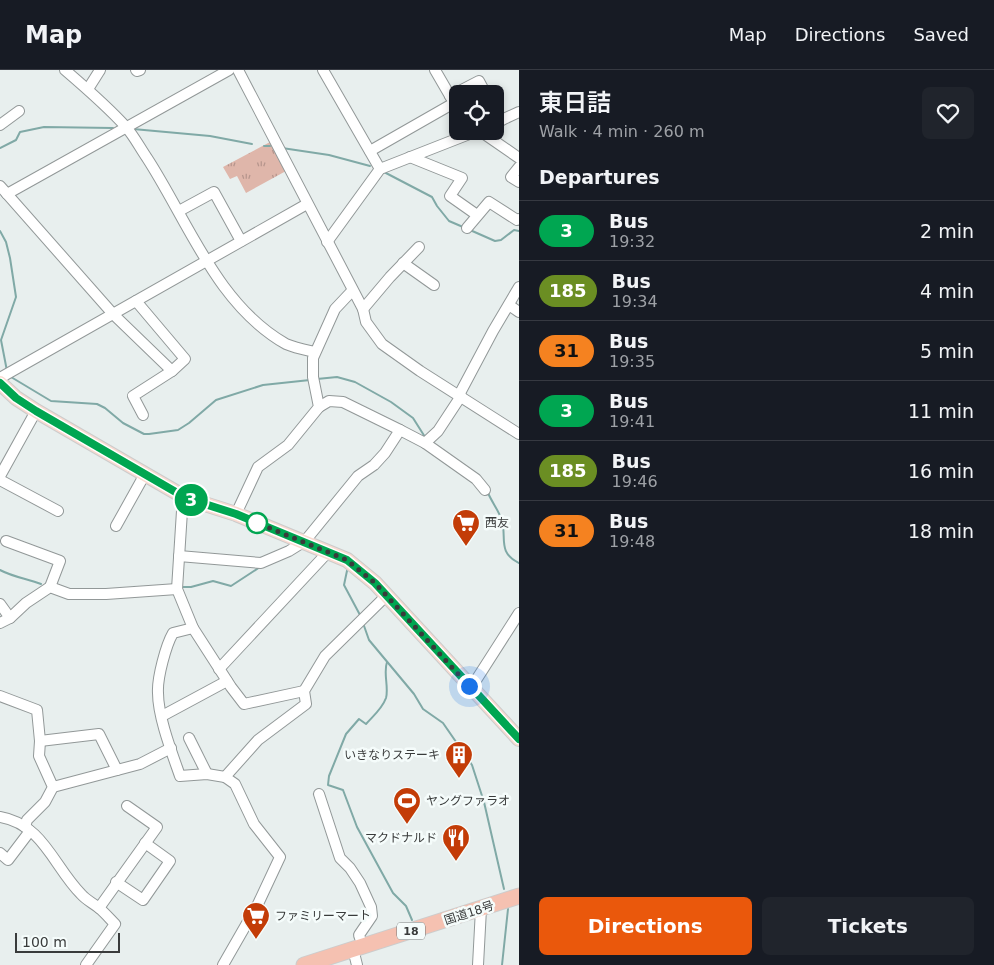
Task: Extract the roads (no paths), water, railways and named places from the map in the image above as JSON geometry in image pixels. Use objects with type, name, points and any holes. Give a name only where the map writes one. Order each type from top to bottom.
[{"type":"highway","name":"国道18号","points":[[304,965],[356,944],[481,909],[519,896]]},
{"type":"main road","points":[[4,376],[16,398],[186,498],[236,514],[347,560],[386,596],[519,739]]},
{"type":"street","points":[[65,70],[125,126],[161,180],[208,261],[244,311],[288,345],[315,352]]},
{"type":"street","points":[[88,90],[100,70]]},
{"type":"street","points":[[172,371],[113,314],[4,190],[229,70]]},
{"type":"street","points":[[238,70],[363,309],[366,322],[382,344],[420,371],[519,434]]},
{"type":"street","points":[[323,70],[380,169]]},
{"type":"street","points":[[435,70],[449,94]]},
{"type":"street","points":[[370,151],[449,106]]},
{"type":"street","points":[[0,125],[19,111]]},
{"type":"street","points":[[504,120],[519,112]]},
{"type":"street","points":[[327,242],[380,169],[454,140]]},
{"type":"street","points":[[489,140],[519,158]]},
{"type":"street","points":[[410,157],[462,178],[450,196],[478,215]]},
{"type":"street","points":[[519,167],[511,177],[519,182]]},
{"type":"street","points":[[178,211],[214,192],[241,241]]},
{"type":"street","points":[[467,228],[489,202],[517,220],[519,219]]},
{"type":"street","points":[[4,376],[307,204]]},
{"type":"street","points":[[363,309],[419,247]]},
{"type":"street","points":[[403,263],[434,285]]},
{"type":"street","points":[[425,443],[438,431],[460,395],[493,331],[519,287]]},
{"type":"street","points":[[319,407],[313,380],[313,358],[335,309],[352,291]]},
{"type":"street","points":[[136,301],[185,359],[172,371],[133,396],[143,415]]},
{"type":"street","points":[[509,305],[519,312]]},
{"type":"street","points":[[236,514],[258,467],[288,445],[319,407],[328,401],[343,402],[425,443],[476,479],[485,490]]},
{"type":"street","points":[[0,476],[36,411]]},
{"type":"street","points":[[179,556],[262,563],[289,551],[305,541],[358,476],[374,465],[385,453],[400,430]]},
{"type":"street","points":[[116,526],[145,474]]},
{"type":"street","points":[[0,480],[58,511]]},
{"type":"street","points":[[186,498],[182,511],[177,589],[193,628],[244,704],[304,691]]},
{"type":"street","points":[[0,604],[5,620],[50,587],[60,561],[6,541]]},
{"type":"street","points":[[219,669],[329,552]]},
{"type":"street","points":[[50,587],[69,594],[106,594],[177,589]]},
{"type":"street","points":[[225,777],[258,740],[306,704],[304,691],[325,656],[386,596]]},
{"type":"street","points":[[471,688],[519,613]]},
{"type":"street","points":[[193,628],[173,633],[167,643],[158,692],[162,716],[180,776],[207,774],[225,777],[235,784],[254,824],[280,857],[258,904],[223,965]]},
{"type":"street","points":[[162,716],[227,681]]},
{"type":"street","points":[[0,696],[37,710],[40,741],[39,756],[53,787]]},
{"type":"street","points":[[40,741],[99,734],[117,770]]},
{"type":"street","points":[[189,738],[207,774]]},
{"type":"street","points":[[0,853],[8,860],[28,829],[27,820],[45,802],[53,787],[140,764],[171,748]]},
{"type":"street","points":[[319,794],[340,858],[350,868],[360,883],[370,907],[372,916],[359,934],[356,944],[357,965]]},
{"type":"street","points":[[99,908],[157,827],[127,806]]},
{"type":"street","points":[[0,817],[14,819],[48,847],[66,877],[82,895],[116,924],[86,965]]},
{"type":"street","points":[[116,882],[143,900],[170,862],[145,843]]},
{"type":"street","points":[[478,965],[481,909]]},
{"type":"waterway","points":[[0,148],[16,140],[20,132],[44,127],[113,128]]},
{"type":"waterway","points":[[133,129],[210,136],[252,144]]},
{"type":"waterway","points":[[264,146],[270,146]]},
{"type":"waterway","points":[[282,148],[329,155],[370,166]]},
{"type":"waterway","points":[[384,172],[432,197],[449,221],[463,227]]},
{"type":"waterway","points":[[470,230],[495,241],[501,240],[514,230],[519,231]]},
{"type":"waterway","points":[[0,231],[6,242],[10,258],[16,297],[1,340],[7,371]]},
{"type":"waterway","points":[[11,377],[51,401],[97,404],[123,423],[144,434],[178,430],[216,400],[263,385],[310,380]]},
{"type":"waterway","points":[[317,379],[337,377],[355,382],[391,402],[413,418],[425,437]]},
{"type":"waterway","points":[[488,493],[501,518],[507,554],[519,563]]},
{"type":"waterway","points":[[348,566],[344,585],[360,615]]},
{"type":"waterway","points":[[180,587],[191,587],[213,581],[231,586],[260,567]]},
{"type":"waterway","points":[[0,570],[41,584]]},
{"type":"waterway","points":[[363,623],[369,640],[414,694],[423,709],[443,723],[472,765],[484,802],[504,889]]},
{"type":"waterway","points":[[387,662],[386,698],[380,709],[366,724],[359,719],[346,734],[329,776],[328,785],[343,790],[357,827],[393,893],[406,906],[412,920]]},
{"type":"waterway","points":[[502,965],[508,909]]},
{"type":"place","name":"西友","points":[[466,547]]},
{"type":"place","name":"いきなりステーキ","points":[[459,779]]},
{"type":"place","name":"ヤングファラオ","points":[[407,825]]},
{"type":"place","name":"マクドナルド","points":[[456,862]]},
{"type":"place","name":"ファミリーマート","points":[[256,940]]}]
